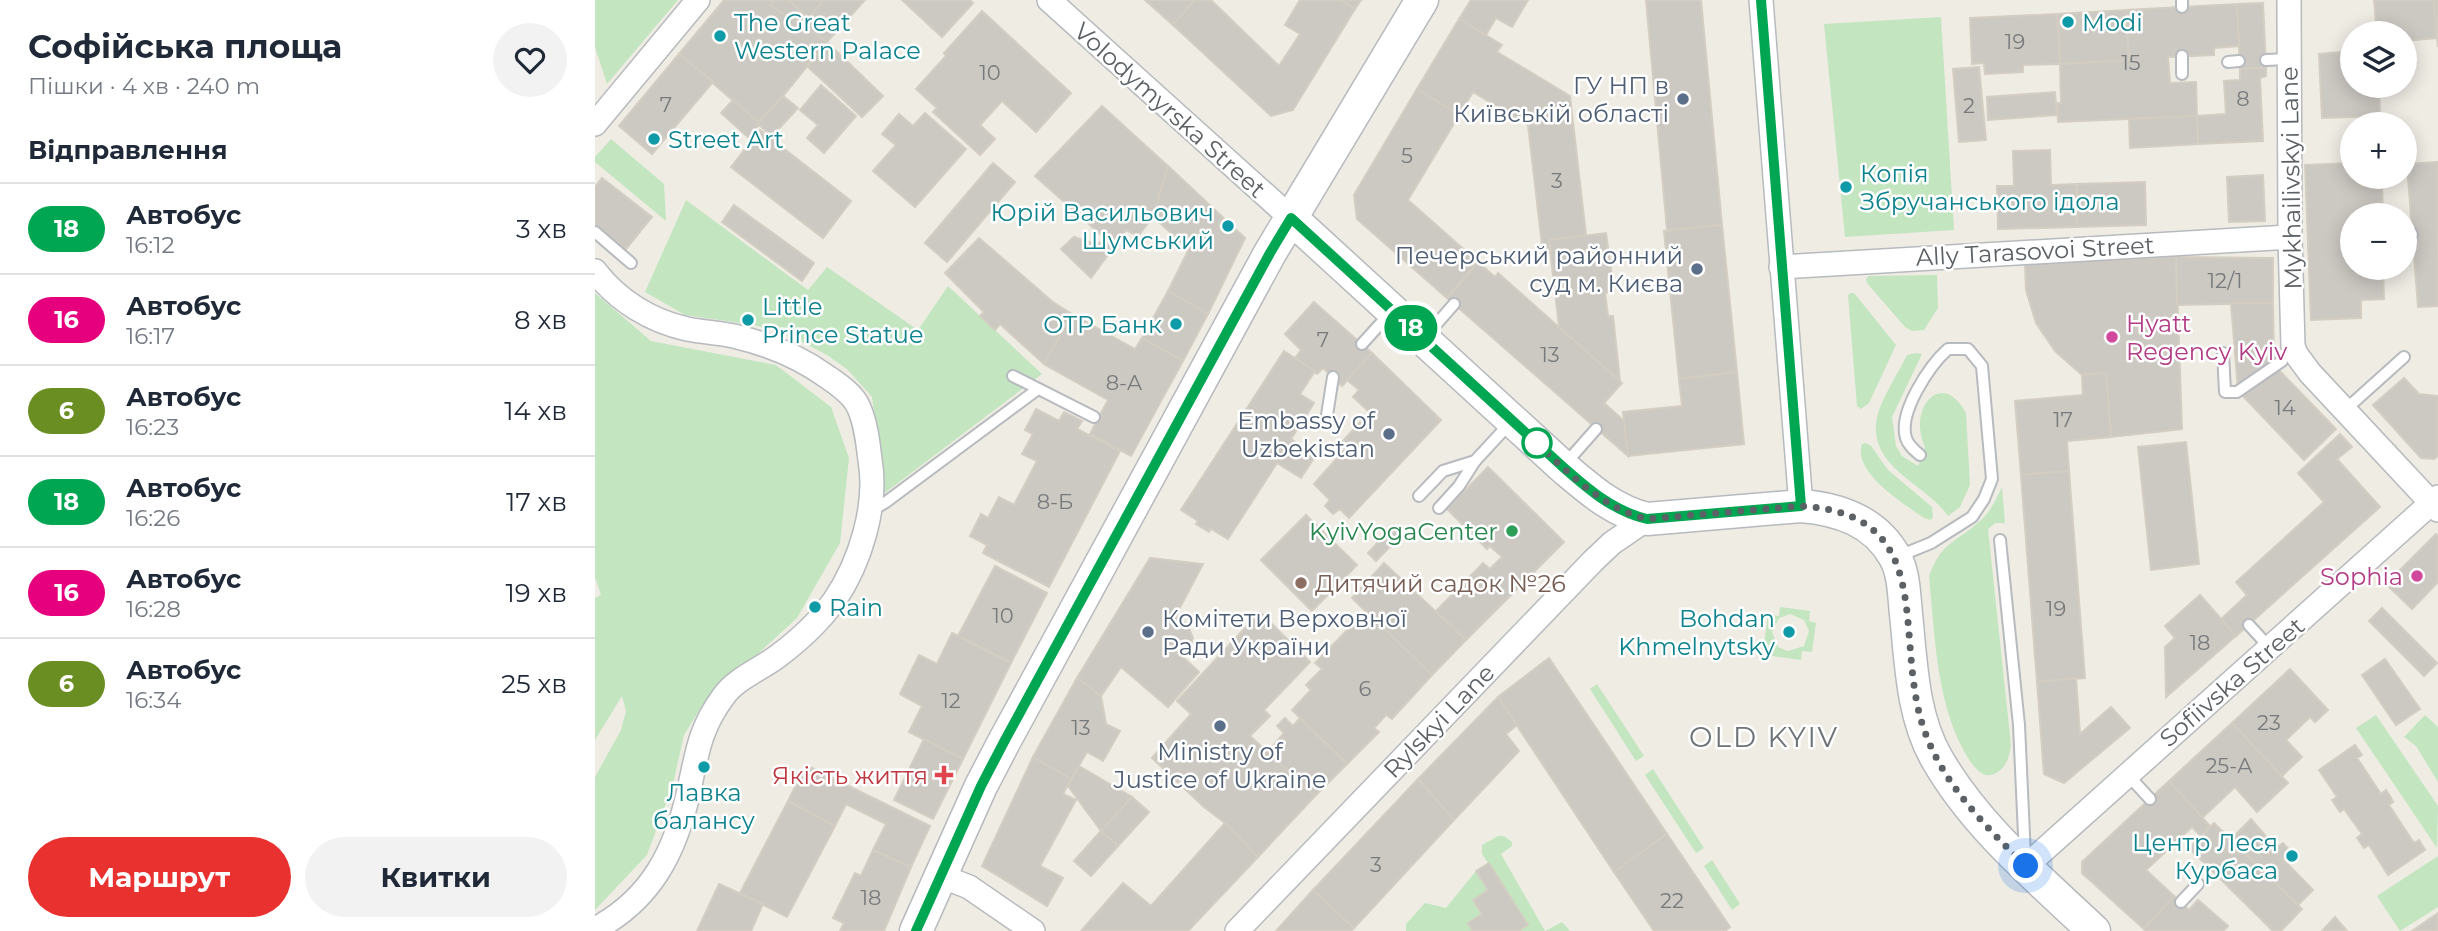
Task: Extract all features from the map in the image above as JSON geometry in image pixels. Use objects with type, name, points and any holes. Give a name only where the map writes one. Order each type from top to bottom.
[{"type":"main road","points":[[916,931],[981,786],[1005,740],[1270,253],[1422,0]]},
{"type":"main road","name":"Volodymyrska Street","points":[[1291,218],[1563,467],[1608,503],[1630,515],[1647,519],[1801,506],[1821,508],[1867,524],[1880,536],[1896,558],[1902,577],[1921,721],[1935,756],[1961,797],[2026,866],[2094,931]]},
{"type":"street","points":[[595,124],[698,0]]},
{"type":"street","name":"Volodymyrska Street","points":[[1049,0],[1291,218]]},
{"type":"street","points":[[1761,0],[1801,506]]},
{"type":"street","name":"Mykhailivskyi Lane","points":[[2289,0],[2297,237],[2295,354],[2345,410],[2436,503]]},
{"type":"street","name":"Ally Tarasovoi Street","points":[[1781,267],[2297,237]]},
{"type":"street","points":[[595,271],[617,295],[653,318],[685,328],[734,336],[776,348],[813,367],[852,397],[859,407],[863,421],[873,487],[871,511],[848,574],[826,610],[818,621],[779,656],[726,692],[709,715],[698,741],[679,831],[670,852],[635,900],[595,929]]},
{"type":"street","name":"Sofiivska Street","points":[[2026,866],[2436,503]]},
{"type":"street","name":"Rylskyi Lane","points":[[1237,931],[1593,561],[1612,543],[1647,519]]},
{"type":"street","points":[[941,876],[969,887],[1033,931]]},
{"type":"lane","points":[[2182,56],[2182,74]]},
{"type":"lane","points":[[2266,60],[2289,59]]},
{"type":"lane","points":[[595,232],[631,262]]},
{"type":"lane","points":[[1423,339],[1454,304]]},
{"type":"lane","points":[[1362,344],[1392,311]]},
{"type":"lane","points":[[1896,558],[1931,543],[1972,517],[1984,499],[1992,479],[1982,366],[1968,349],[1948,349],[1937,359],[1927,372],[1907,411],[1905,437],[1911,448],[1920,455]]},
{"type":"lane","points":[[2223,353],[2225,392],[2237,392],[2282,361]]},
{"type":"lane","points":[[2345,410],[2404,357]]},
{"type":"lane","points":[[1013,376],[1094,417]]},
{"type":"lane","points":[[1327,415],[1333,377]]},
{"type":"lane","points":[[871,511],[1038,389]]},
{"type":"lane","points":[[1439,508],[1459,486],[1475,461],[1512,421]]},
{"type":"lane","points":[[1563,467],[1596,429]]},
{"type":"lane","points":[[1419,496],[1443,471],[1475,461]]},
{"type":"lane","points":[[2000,540],[2020,736],[2026,866]]},
{"type":"lane","points":[[2249,625],[2270,648]]},
{"type":"lane","points":[[2127,774],[2150,799]]},
{"type":"lane","points":[[2181,902],[2198,884]]},
{"type":"green space","points":[[595,0],[678,0],[607,84],[595,47]]},
{"type":"green space","points":[[1941,17],[1954,230],[1845,237],[1824,24]]},
{"type":"green space","points":[[611,139],[664,184],[666,221],[595,162],[595,157]]},
{"type":"green space","points":[[686,200],[808,290],[827,267],[918,330],[948,286],[1042,374],[878,498],[878,441],[872,397],[848,370],[827,355],[791,336],[754,325],[685,315],[645,292]]},
{"type":"green space","points":[[1937,275],[1938,308],[1924,330],[1912,331],[1905,327],[1866,279],[1869,276]]},
{"type":"green space","points":[[595,293],[651,341],[776,365],[831,407],[849,458],[840,543],[797,618],[703,704],[684,735],[673,784],[647,855],[595,910],[595,777],[621,730],[626,711],[622,696],[595,740],[595,598],[601,595],[595,577]]},
{"type":"green space","points":[[1854,293],[1896,345],[1869,403],[1861,409],[1857,406],[1848,295]]},
{"type":"green space","points":[[1922,354],[1892,417],[1896,446],[1902,456],[1918,466],[1925,447],[1920,420],[1923,408],[1929,399],[1937,394],[1947,394],[1956,400],[1966,413],[1970,485],[1960,507],[1948,516],[1932,498],[1900,473],[1886,458],[1878,443],[1876,429],[1883,401],[1907,355]]},
{"type":"green space","points":[[1866,443],[1888,470],[1932,507],[1933,518],[1924,518],[1915,512],[1872,476],[1861,455],[1862,444]]},
{"type":"green space","points":[[2002,487],[2005,523],[1995,523],[1988,529],[2011,745],[2003,768],[1988,775],[1981,773],[1970,761],[1950,719],[1939,672],[1929,576],[1939,555],[1988,513]]},
{"type":"green space","points":[[1780,607],[1810,611],[1809,621],[1816,623],[1812,652],[1802,651],[1801,660],[1772,656],[1773,646],[1764,645],[1768,614],[1779,616]],"holes":[[[1790,614],[1804,620],[1809,631],[1804,646],[1788,651],[1778,647],[1772,632],[1779,618]]]},
{"type":"green space","points":[[1597,684],[1644,756],[1636,761],[1590,689]]},
{"type":"green space","points":[[2376,715],[2438,806],[2437,848],[2356,728]]},
{"type":"green space","points":[[2425,715],[2438,727],[2438,782],[2416,746],[2404,737]]},
{"type":"green space","points":[[1653,769],[1704,848],[1696,853],[1645,775]]},
{"type":"green space","points":[[1498,836],[1504,836],[1512,842],[1512,846],[1501,854],[1545,931],[1518,931],[1528,924],[1482,854],[1482,845]]},
{"type":"green space","points":[[2438,856],[2438,907],[2400,931],[2377,896]]},
{"type":"green space","points":[[1712,860],[1740,904],[1732,910],[1704,866]]},
{"type":"green space","points":[[1476,871],[1488,890],[1473,900],[1482,914],[1473,931],[1406,931],[1406,924],[1425,903],[1446,908]]},
{"type":"green space","points":[[1562,922],[1570,931],[1545,931]]},
{"type":"building","points":[[724,0],[774,0],[770,5],[827,42],[758,122],[679,54]]},
{"type":"building","points":[[774,0],[788,0],[809,18],[822,2],[820,0],[865,0],[827,42],[770,5]]},
{"type":"building","points":[[788,0],[820,0],[822,2],[809,18]]},
{"type":"building","points":[[902,0],[970,0],[973,3],[942,37]]},
{"type":"building","points":[[1145,0],[1195,0],[1173,25]]},
{"type":"building","points":[[1195,0],[1211,0],[1279,66],[1300,34],[1285,25],[1300,0],[1341,0],[1355,9],[1293,110],[1271,116],[1173,25]]},
{"type":"building","points":[[1341,0],[1361,0],[1355,9]]},
{"type":"building","points":[[1471,0],[1528,0],[1512,27],[1496,18],[1486,35],[1459,19]]},
{"type":"building","name":"ГУ НП в Київській області","points":[[1646,0],[1701,0],[1722,225],[1667,230]]},
{"type":"building","points":[[2374,0],[2434,0],[2437,38],[2417,40],[2417,21],[2376,21]]},
{"type":"building","points":[[2434,0],[2438,0],[2438,47],[2437,38]]},
{"type":"building","points":[[2263,3],[2266,68],[2240,69],[2237,4]]},
{"type":"building","points":[[2237,4],[2239,46],[2214,48],[2214,55],[2168,57],[2170,83],[2196,82],[2197,116],[2058,122],[2057,103],[2061,103],[2060,64],[2129,60],[2126,10]]},
{"type":"building","points":[[2126,10],[2129,60],[2060,64],[2057,14]]},
{"type":"building","points":[[982,11],[1071,93],[1036,132],[1002,101],[980,125],[995,139],[980,155],[933,112],[937,108],[916,89]]},
{"type":"building","points":[[2057,14],[2060,64],[2023,65],[2023,72],[1985,74],[1984,63],[1972,64],[1970,18]]},
{"type":"building","points":[[1459,19],[1502,45],[1497,52],[1570,96],[1586,235],[1549,240],[1550,253],[1543,254],[1528,125],[1473,92],[1459,115],[1417,89]]},
{"type":"building","points":[[827,42],[883,96],[862,117],[808,67]]},
{"type":"building","points":[[2340,52],[2340,98],[2379,98],[2380,112],[2340,112],[2340,117],[2322,118],[2319,54]]},
{"type":"building","points":[[679,54],[713,82],[652,154],[619,126]]},
{"type":"building","points":[[1979,67],[1986,140],[1959,142],[1953,69]]},
{"type":"building","points":[[2266,68],[2266,76],[2260,78],[2263,141],[2198,144],[2197,116],[2226,114],[2224,81],[2240,80],[2240,69]]},
{"type":"building","points":[[821,85],[856,116],[824,153],[807,138],[818,125],[800,110]]},
{"type":"building","points":[[1417,89],[1459,115],[1408,200],[1478,262],[1447,298],[1357,219],[1354,195]]},
{"type":"building","points":[[2055,92],[2057,115],[1988,120],[1987,97]]},
{"type":"building","points":[[783,96],[798,108],[772,136],[759,125],[748,137],[721,113],[733,100],[758,122]]},
{"type":"building","points":[[1102,106],[1168,166],[1153,217],[1138,236],[1126,230],[1091,278],[1061,249],[1074,237],[1096,244],[1107,240],[1035,176]]},
{"type":"building","points":[[925,113],[966,149],[915,207],[873,171],[896,145],[882,134],[899,114],[913,126]]},
{"type":"building","points":[[2197,116],[2198,144],[2130,148],[2129,119]]},
{"type":"building","points":[[760,130],[851,201],[823,238],[731,167]]},
{"type":"building","points":[[2050,150],[2051,185],[2077,184],[2077,227],[1998,229],[1997,186],[2014,186],[2013,151]]},
{"type":"building","points":[[2438,162],[2438,306],[2418,307],[2417,203],[2410,203],[2409,189],[2417,189],[2417,163]]},
{"type":"building","points":[[993,163],[1015,182],[947,262],[925,243]]},
{"type":"building","points":[[2340,164],[2340,189],[2382,189],[2383,203],[2340,203],[2340,280],[2383,280],[2384,299],[2361,300],[2361,318],[2311,320],[2305,165]]},
{"type":"building","points":[[1168,166],[1245,238],[1208,314],[1168,291],[1189,249],[1153,217]]},
{"type":"building","points":[[2263,175],[2265,221],[2229,222],[2227,177]]},
{"type":"building","points":[[602,178],[652,217],[626,249],[595,225],[595,187]]},
{"type":"building","points":[[2145,182],[2146,225],[2077,227],[2077,184]]},
{"type":"building","points":[[734,205],[814,263],[802,281],[722,222]]},
{"type":"building","name":"Печерський районний суд м. Києва","points":[[1722,225],[1737,372],[1679,379],[1664,231]]},
{"type":"building","points":[[1606,233],[1614,291],[1605,293],[1608,316],[1613,316],[1620,381],[1559,327],[1549,240]]},
{"type":"building","points":[[979,238],[1053,302],[1072,314],[1044,364],[1000,324],[995,330],[980,316],[984,312],[945,273]]},
{"type":"building","name":"Hyatt Regency Kyiv","points":[[2176,257],[2182,429],[2111,437],[2106,373],[2082,375],[2055,351],[2036,323],[2026,290],[2025,263]]},
{"type":"building","points":[[2176,257],[2273,258],[2273,303],[2177,305]]},
{"type":"building","points":[[1478,262],[1495,277],[1498,273],[1622,383],[1604,403],[1624,421],[1628,456],[1447,298]]},
{"type":"building","name":"OTP Банк","points":[[1168,291],[1208,314],[1183,361],[1142,338]]},
{"type":"building","points":[[1314,302],[1372,353],[1342,386],[1323,368],[1317,374],[1295,358],[1301,350],[1285,334]]},
{"type":"building","points":[[2231,303],[2273,303],[2274,365],[2238,390]]},
{"type":"building","points":[[1072,314],[1135,349],[1142,338],[1183,361],[1131,456],[1090,434],[1108,400],[1044,364]]},
{"type":"building","points":[[1284,351],[1315,371],[1300,394],[1314,403],[1291,439],[1316,455],[1301,478],[1277,463],[1228,539],[1196,524],[1198,521],[1181,510]]},
{"type":"building","name":"Embassy of Uzbekistan","points":[[1372,353],[1441,420],[1349,518],[1340,509],[1333,514],[1325,506],[1330,500],[1314,484],[1347,447],[1342,442],[1362,420],[1368,426],[1376,418],[1353,397],[1359,390],[1347,380]]},
{"type":"building","points":[[2276,367],[2336,429],[2304,460],[2239,392]]},
{"type":"building","points":[[1737,372],[1744,444],[1628,456],[1623,412],[1682,406],[1679,379]]},
{"type":"building","points":[[2106,373],[2111,437],[2067,441],[2069,471],[2021,475],[2015,401],[2083,395],[2082,375]]},
{"type":"building","points":[[2404,378],[2419,394],[2438,396],[2438,456],[2434,459],[2421,458],[2373,405]]},
{"type":"building","points":[[1036,409],[1059,421],[1064,412],[1082,421],[1077,429],[1120,451],[1049,587],[983,553],[987,545],[970,536],[981,514],[988,518],[999,497],[1014,505],[1037,461],[1022,454],[1033,434],[1025,430]]},
{"type":"building","points":[[2340,434],[2352,447],[2337,459],[2380,507],[2236,636],[2221,619],[2247,595],[2236,582],[2324,502],[2298,473]]},
{"type":"building","points":[[2186,442],[2199,564],[2151,570],[2138,447]]},
{"type":"building","points":[[1488,467],[1564,542],[1466,640],[1436,611],[1483,563],[1490,569],[1502,557],[1490,546],[1487,549],[1447,509]]},
{"type":"building","points":[[2069,471],[2085,678],[2037,682],[2021,475]]},
{"type":"building","points":[[1306,515],[1357,565],[1312,611],[1261,560]]},
{"type":"building","points":[[1394,525],[1403,533],[1376,561],[1368,553]]},
{"type":"building","points":[[2436,534],[2438,582],[2412,609],[2386,584]]},
{"type":"building","name":"Комітети Верховної Ради України","points":[[1150,558],[1203,564],[1176,615],[1188,626],[1193,638],[1183,657],[1199,672],[1168,707],[1121,667],[1101,696],[1077,678]]},
{"type":"building","points":[[1384,563],[1466,640],[1432,675],[1352,598]]},
{"type":"building","points":[[995,566],[1047,593],[1011,663],[958,636]]},
{"type":"building","points":[[2200,595],[2236,636],[2166,697],[2165,647],[2175,638],[2165,626]]},
{"type":"building","points":[[2382,608],[2437,663],[2424,676],[2369,621]]},
{"type":"building","points":[[1366,611],[1432,675],[1392,719],[1386,715],[1374,728],[1379,732],[1347,764],[1292,710],[1311,690],[1306,685],[1322,669],[1315,663]]},
{"type":"building","name":"Ministry of Justice of Ukraine","points":[[1260,612],[1310,662],[1264,710],[1270,716],[1250,736],[1315,796],[1258,857],[1225,823],[1152,758],[1191,714],[1177,701]]},
{"type":"building","points":[[952,633],[1011,663],[963,759],[909,732],[922,706],[900,694],[919,655],[937,664]]},
{"type":"building","points":[[1549,658],[1667,834],[1614,872],[1498,697]]},
{"type":"building","points":[[2385,659],[2420,709],[2396,725],[2362,675]]},
{"type":"building","points":[[2290,669],[2328,710],[2315,722],[2310,717],[2286,740],[2302,757],[2282,776],[2232,723]]},
{"type":"building","points":[[1077,678],[1101,696],[1106,724],[1120,731],[1103,761],[1087,752],[1071,779],[1033,757]]},
{"type":"building","points":[[2076,678],[2080,734],[2111,707],[2130,728],[2064,783],[2044,774],[2037,682]]},
{"type":"building","points":[[1498,697],[1517,725],[1506,734],[1519,751],[1454,820],[1418,779]]},
{"type":"building","points":[[1285,718],[1293,726],[1300,718],[1347,764],[1315,796],[1268,752],[1284,733],[1277,726]]},
{"type":"building","points":[[2232,723],[2288,783],[2257,812],[2235,787],[2202,818],[2169,781]]},
{"type":"building","points":[[924,739],[963,759],[933,819],[894,800]]},
{"type":"building","points":[[2355,745],[2362,755],[2357,758],[2381,794],[2386,790],[2393,802],[2389,805],[2414,843],[2419,840],[2425,850],[2388,875],[2369,845],[2364,848],[2357,838],[2362,834],[2344,809],[2340,812],[2332,800],[2337,797],[2319,770]]},
{"type":"building","points":[[1033,757],[1071,779],[1063,794],[1076,800],[1040,866],[1063,878],[1047,906],[982,866]]},
{"type":"building","points":[[806,765],[930,826],[911,867],[873,850],[886,824],[846,804],[835,826],[788,801]]},
{"type":"building","points":[[1079,766],[1132,797],[1101,831],[1068,786]]},
{"type":"building","points":[[1418,779],[1454,820],[1354,928],[1313,890]]},
{"type":"building","points":[[2169,781],[2210,826],[2201,836],[2192,827],[2146,870],[2174,896],[2144,929],[2082,873],[2082,862]]},
{"type":"building","points":[[1132,797],[1149,812],[1118,846],[1101,831]]},
{"type":"building","points":[[788,801],[835,826],[787,917],[740,893]]},
{"type":"building","points":[[2251,819],[2276,848],[2283,843],[2291,852],[2283,859],[2313,890],[2298,905],[2231,839]]},
{"type":"building","points":[[1225,823],[1258,857],[1188,931],[1081,931],[1123,883],[1151,906]]},
{"type":"building","points":[[2214,823],[2302,909],[2281,931],[2273,931],[2189,848]]},
{"type":"building","points":[[1101,831],[1118,846],[1091,876],[1074,861]]},
{"type":"building","points":[[1667,834],[1730,927],[1725,931],[1654,931],[1614,872]]},
{"type":"building","points":[[873,850],[911,867],[884,931],[840,931],[844,923],[833,918],[855,873],[861,876]]},
{"type":"building","points":[[1489,863],[1528,925],[1518,931],[1473,931],[1468,923],[1482,914],[1473,900],[1488,890],[1476,871]]},
{"type":"building","points":[[719,884],[763,904],[751,931],[697,931]]},
{"type":"building","points":[[1313,890],[1354,928],[1351,931],[1276,931]]},
{"type":"building","points":[[2174,896],[2189,910],[2198,900],[2228,926],[2223,931],[2146,931],[2144,929]]},
{"type":"building","points":[[2438,913],[2438,931],[2412,931]]},
{"type":"building","points":[[2335,917],[2347,931],[2322,931]]},
{"type":"bus line","name":"18","points":[[916,931],[981,786],[1005,740],[1291,218],[1563,467],[1608,503],[1630,515],[1647,519],[1801,506],[1761,0]]},
{"type":"place","name":"Modi","points":[[2068,22]]},
{"type":"place","name":"The Great Western Palace","points":[[720,36]]},
{"type":"place","name":"ГУ НП в Київській області","points":[[1683,99]]},
{"type":"place","name":"Street Art","points":[[654,139]]},
{"type":"place","name":"Копія Збручанського ідола","points":[[1846,187]]},
{"type":"place","name":"Юрій Васильович Шумський","points":[[1228,226]]},
{"type":"place","name":"Печерський районний суд м. Києва","points":[[1697,269]]},
{"type":"place","name":"Little Prince Statue","points":[[748,320]]},
{"type":"place","name":"OTP Банк","points":[[1176,324]]},
{"type":"place","name":"Hyatt Regency Kyiv","points":[[2112,337]]},
{"type":"place","name":"Embassy of Uzbekistan","points":[[1389,434]]},
{"type":"place","name":"KyivYogaCenter","points":[[1512,531]]},
{"type":"place","name":"Sophia","points":[[2417,576]]},
{"type":"place","name":"Дитячий садок №26","points":[[1301,583]]},
{"type":"place","name":"Rain","points":[[815,607]]},
{"type":"place","name":"Комітети Верховної Ради України","points":[[1148,632]]},
{"type":"place","name":"Bohdan Khmelnytsky","points":[[1789,632]]},
{"type":"place","name":"Ministry of Justice of Ukraine","points":[[1220,726]]},
{"type":"place","name":"Лавка балансу","points":[[704,767]]},
{"type":"place","name":"Якість життя","points":[[944,775]]},
{"type":"place","name":"Центр Леся Курбаса","points":[[2292,856]]},
{"type":"district","name":"OLD KYIV","points":[[1764,737]]},
{"type":"route","points":[[1537,443],[1533,440],[1586,487],[1630,515],[1647,519],[1801,506],[1821,508],[1867,524],[1880,536],[1896,558],[1902,577],[1921,721],[1935,756],[1961,797],[2026,866]]}]
